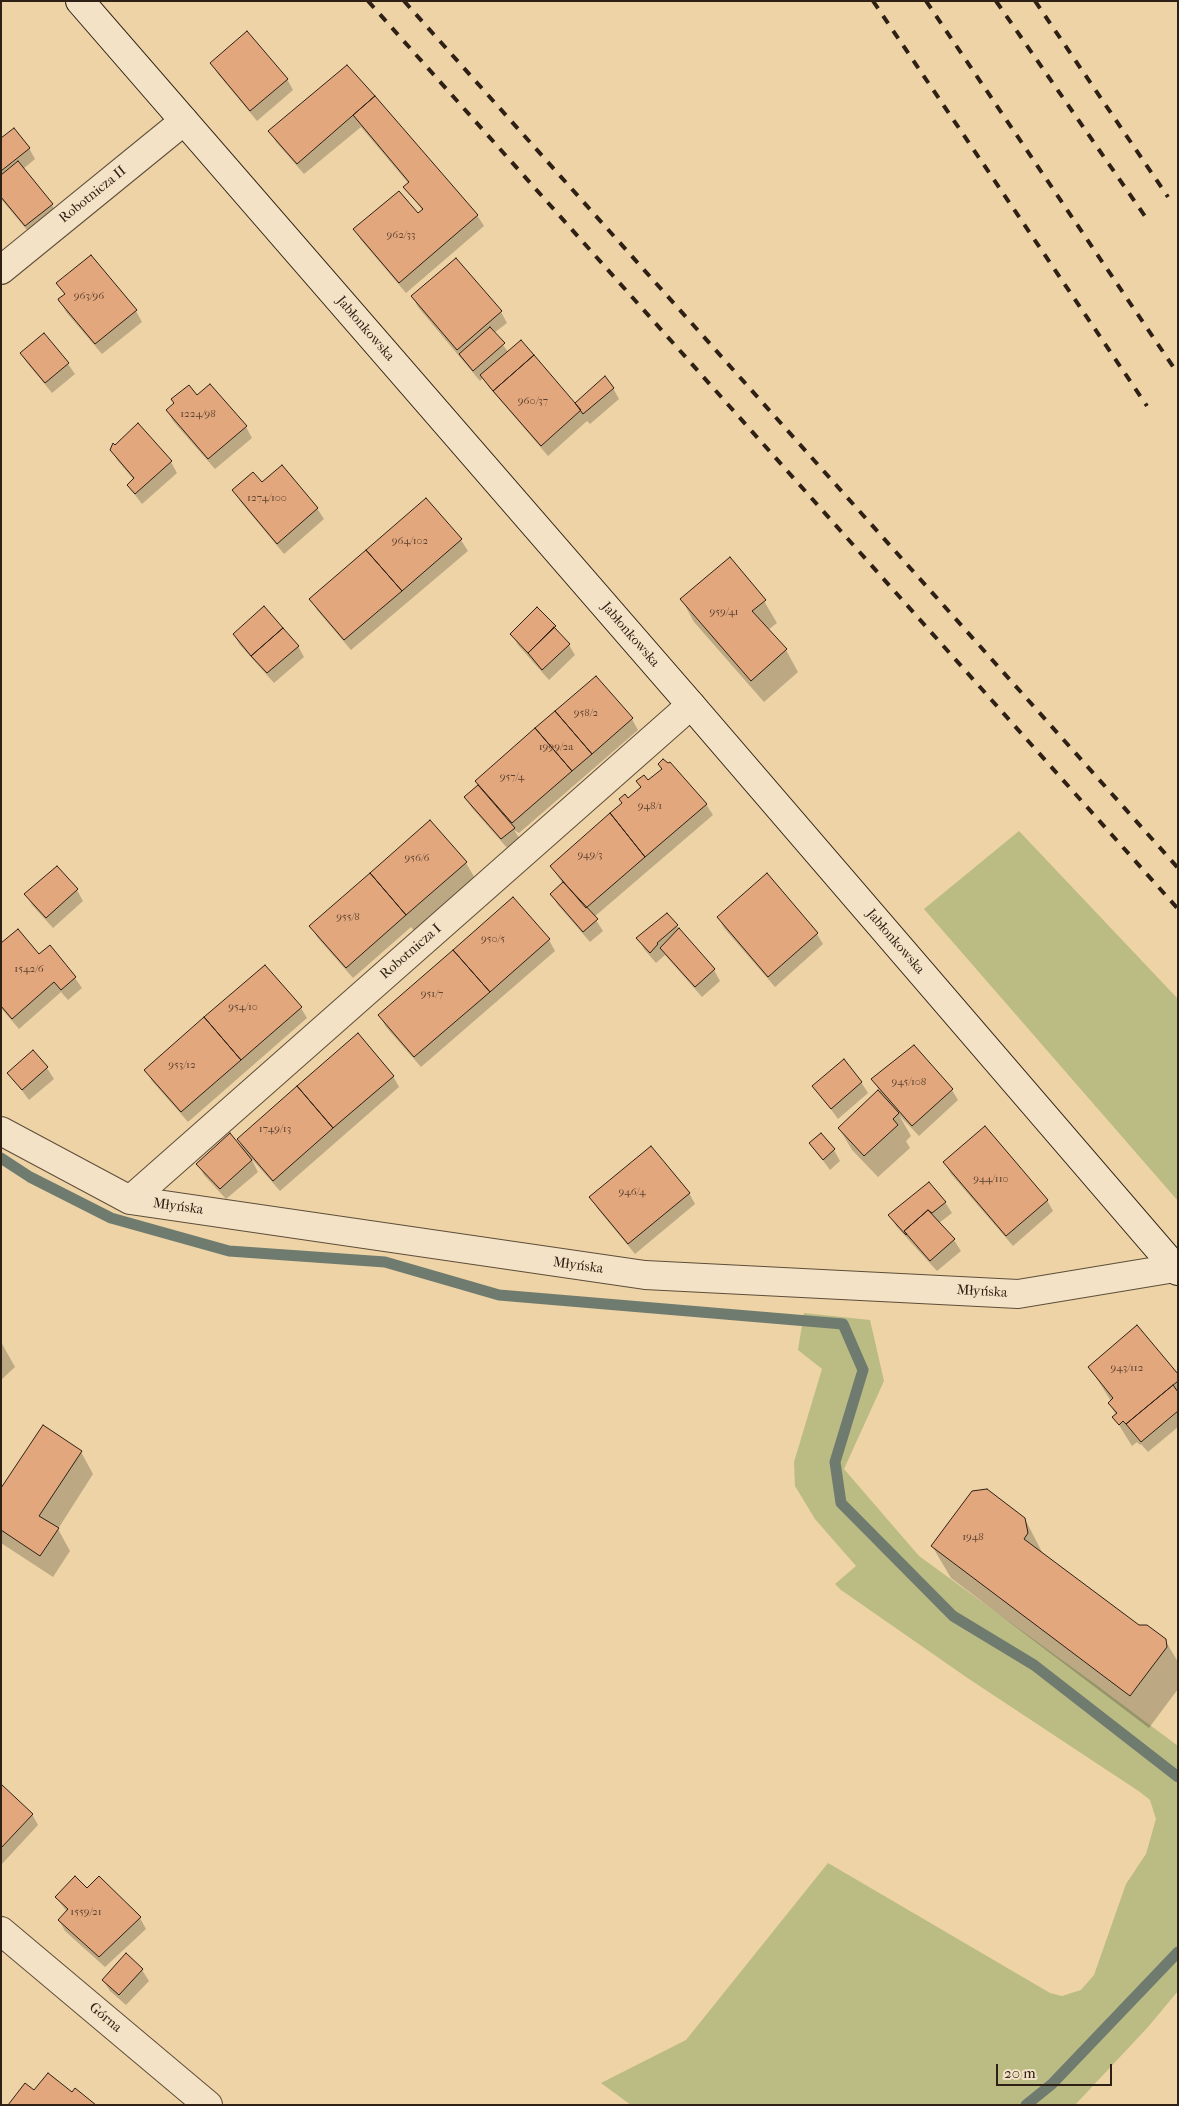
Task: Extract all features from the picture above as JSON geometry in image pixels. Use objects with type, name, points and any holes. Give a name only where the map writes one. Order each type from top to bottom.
[{"type":"street","name":"Jabłonkowska","points":[[80,1],[691,705],[1176,1269]]},
{"type":"street","name":"Robotnicza II","points":[[1,270],[184,121]]},
{"type":"street","name":"Robotnicza I","points":[[130,1200],[691,705]]},
{"type":"street","name":"Młyńska","points":[[1,1131],[130,1200],[645,1275],[1018,1294],[1176,1269]]},
{"type":"street","name":"Górna","points":[[1,1931],[208,2105]]},
{"type":"green space","points":[[1019,831],[1178,999],[1178,1201],[924,909]]},
{"type":"green space","points":[[804,1313],[870,1320],[884,1381],[844,1469],[919,1556],[1178,1746],[1178,1991],[1148,2027],[1075,2105],[631,2105],[601,2083],[686,2040],[828,1863],[1050,1993],[1062,1996],[1081,1990],[1094,1975],[1126,1884],[1146,1854],[1156,1819],[1150,1800],[1140,1792],[969,1679],[835,1584],[856,1566],[815,1519],[795,1486],[794,1462],[822,1369],[798,1350]]},
{"type":"building","points":[[247,31],[288,79],[250,111],[210,63]]},
{"type":"building","points":[[347,65],[375,96],[297,164],[268,131]]},
{"type":"building","points":[[375,96],[478,215],[399,283],[353,229],[399,191],[418,213],[423,209],[403,187],[409,182],[353,115]]},
{"type":"building","points":[[14,128],[30,148],[1,171],[1,138]]},
{"type":"building","points":[[18,161],[53,204],[25,226],[1,197],[1,175]]},
{"type":"building","points":[[91,255],[137,310],[95,344],[59,301],[58,299],[65,294],[56,283]]},
{"type":"building","points":[[456,258],[502,311],[457,350],[411,296]]},
{"type":"building","points":[[490,327],[505,343],[473,371],[459,354]]},
{"type":"building","points":[[44,333],[69,363],[45,383],[20,353]]},
{"type":"building","points":[[521,340],[534,355],[493,391],[480,375]]},
{"type":"building","points":[[534,355],[581,410],[541,446],[493,391]]},
{"type":"building","points":[[605,376],[614,388],[583,414],[575,403]]},
{"type":"building","points":[[210,384],[247,426],[208,459],[166,410],[174,403],[171,399],[189,385],[197,395]]},
{"type":"building","points":[[138,423],[172,461],[135,494],[127,485],[134,478],[110,450],[113,443],[115,445]]},
{"type":"building","points":[[282,465],[318,508],[277,544],[232,490],[253,472],[262,482]]},
{"type":"building","points":[[426,498],[462,539],[402,591],[366,550]]},
{"type":"building","points":[[366,550],[402,591],[344,640],[309,599]]},
{"type":"building","points":[[730,557],[766,600],[752,611],[787,649],[751,681],[680,599]]},
{"type":"building","points":[[264,606],[283,628],[251,656],[233,634]]},
{"type":"building","points":[[537,607],[556,626],[528,653],[510,634]]},
{"type":"building","points":[[554,627],[570,644],[542,670],[528,653]]},
{"type":"building","points":[[283,628],[299,646],[267,673],[251,656]]},
{"type":"building","points":[[596,676],[633,718],[592,754],[555,711]]},
{"type":"building","points":[[555,711],[592,754],[572,771],[535,728]]},
{"type":"building","points":[[535,728],[572,771],[512,823],[475,781]]},
{"type":"building","points":[[663,759],[668,763],[670,762],[707,804],[645,857],[610,813],[622,803],[619,799],[625,794],[628,798],[641,787],[636,781],[644,775],[648,780],[662,769],[658,764]]},
{"type":"building","points":[[478,785],[515,828],[501,839],[464,797]]},
{"type":"building","points":[[610,813],[645,857],[586,908],[550,866]]},
{"type":"building","points":[[430,820],[467,862],[406,915],[370,873]]},
{"type":"building","points":[[57,866],[78,889],[46,918],[24,894]]},
{"type":"building","points":[[370,873],[406,915],[346,968],[309,926]]},
{"type":"building","points":[[767,873],[818,933],[768,977],[717,917]]},
{"type":"building","points":[[563,882],[598,919],[583,932],[550,894]]},
{"type":"building","points":[[513,897],[550,939],[490,992],[453,950]]},
{"type":"building","points":[[667,913],[678,925],[657,943],[650,953],[636,938]]},
{"type":"building","points":[[679,928],[715,969],[695,987],[660,948]]},
{"type":"building","points":[[18,929],[39,954],[50,945],[76,977],[61,990],[54,982],[12,1019],[1,1006],[1,943]]},
{"type":"building","points":[[453,950],[490,992],[414,1057],[378,1015]]},
{"type":"building","points":[[265,965],[302,1007],[241,1060],[204,1017]]},
{"type":"building","points":[[204,1017],[241,1060],[181,1112],[144,1070]]},
{"type":"building","points":[[358,1033],[394,1076],[333,1128],[297,1086]]},
{"type":"building","points":[[914,1045],[953,1089],[912,1126],[871,1079]]},
{"type":"building","points":[[33,1050],[48,1067],[22,1090],[7,1073]]},
{"type":"building","points":[[844,1059],[862,1082],[831,1109],[812,1086]]},
{"type":"building","points":[[297,1086],[333,1128],[273,1181],[237,1139]]},
{"type":"building","points":[[878,1090],[899,1113],[893,1119],[898,1125],[864,1156],[838,1128]]},
{"type":"building","points":[[985,1126],[1048,1200],[1006,1236],[943,1162]]},
{"type":"building","points":[[230,1133],[252,1160],[220,1189],[196,1164]]},
{"type":"building","points":[[821,1133],[835,1149],[823,1160],[809,1143]]},
{"type":"building","points":[[651,1146],[690,1193],[628,1244],[589,1197]]},
{"type":"building","points":[[929,1182],[946,1202],[932,1213],[928,1210],[904,1231],[906,1235],[888,1215]]},
{"type":"building","points":[[928,1210],[955,1239],[930,1261],[904,1231]]},
{"type":"building","points":[[1137,1325],[1178,1374],[1178,1381],[1126,1424],[1123,1421],[1119,1425],[1112,1417],[1117,1413],[1108,1403],[1113,1398],[1088,1367]]},
{"type":"building","points":[[1173,1385],[1178,1392],[1178,1411],[1141,1442],[1126,1424]]},
{"type":"building","points":[[43,1425],[82,1451],[39,1516],[59,1528],[40,1556],[1,1530],[1,1488]]},
{"type":"building","points":[[987,1489],[1025,1518],[1028,1533],[1024,1539],[1139,1625],[1147,1625],[1166,1639],[1167,1647],[1130,1696],[931,1546],[972,1491]]},
{"type":"building","points":[[1,1784],[33,1814],[1,1848]]},
{"type":"building","points":[[75,1876],[87,1888],[99,1876],[141,1917],[99,1957],[58,1920],[68,1909],[55,1897]]},
{"type":"building","points":[[126,1953],[143,1969],[119,1995],[102,1980]]},
{"type":"building","points":[[48,2073],[72,2092],[75,2088],[96,2105],[8,2105],[25,2083],[34,2090]]},
{"type":"waterway","points":[[1,1158],[30,1177],[111,1218],[229,1251],[385,1262],[499,1295],[843,1324],[863,1370],[835,1462],[841,1503],[953,1616],[1034,1665],[1178,1777]]},
{"type":"waterway","points":[[1026,2105],[1052,2084],[1178,1952]]},
{"type":"railway","points":[[368,1],[1178,909]]},
{"type":"railway","points":[[404,1],[1178,868]]},
{"type":"railway","points":[[873,1],[1147,406]]},
{"type":"railway","points":[[926,1],[1178,374]]},
{"type":"railway","points":[[996,1],[1149,222]]},
{"type":"railway","points":[[1035,1],[1168,197]]}]
